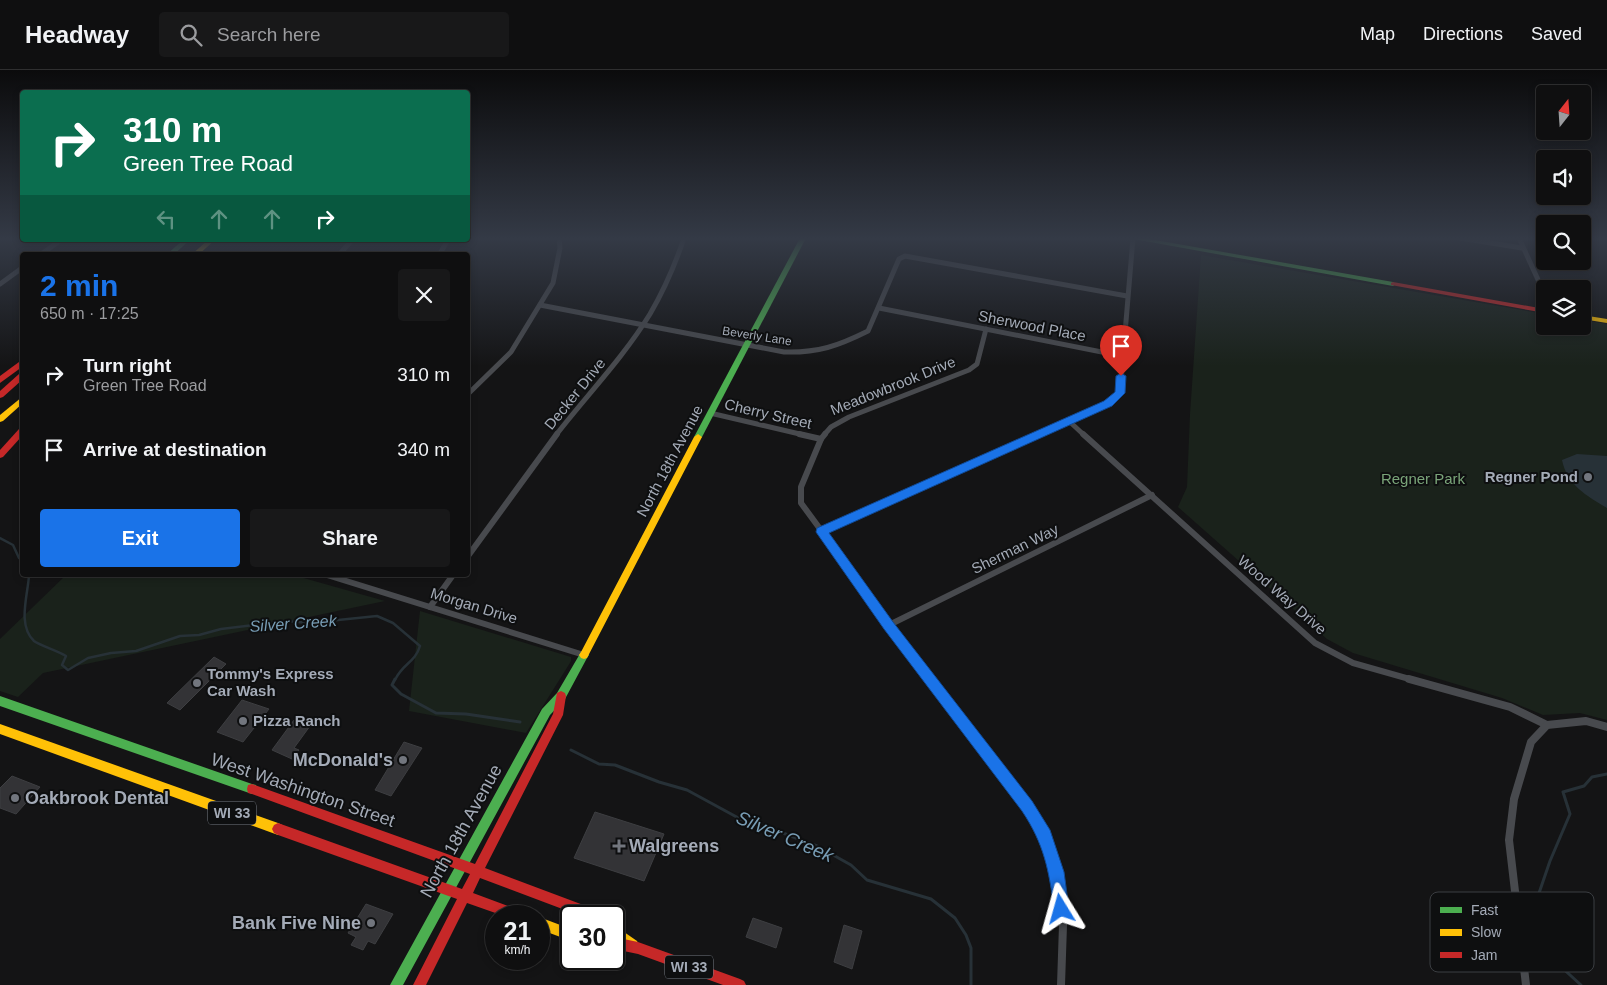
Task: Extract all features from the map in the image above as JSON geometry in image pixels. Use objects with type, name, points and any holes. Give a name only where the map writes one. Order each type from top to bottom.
[{"type":"main road","name":"North 18th Avenue","points":[[396,985],[546,712],[561,696],[584,654],[780,281]]},
{"type":"main road","points":[[1374,281],[1536,309]]},
{"type":"main road","points":[[1591,318],[1607,321]]},
{"type":"main road","points":[[0,380],[20,365]]},
{"type":"main road","points":[[0,395],[20,378]]},
{"type":"main road","points":[[0,419],[20,402]]},
{"type":"main road","points":[[0,455],[20,433]]},
{"type":"main road","name":"North 18th Avenue","points":[[419,985],[558,715],[561,696]]},
{"type":"main road","name":"West Washington Street","points":[[0,701],[478,870],[569,905]]},
{"type":"main road","name":"WI 33","points":[[0,729],[490,905]]},
{"type":"main road","name":"WI 33","points":[[625,939],[638,948]]},
{"type":"main road","name":"WI 33","points":[[625,945],[638,948],[740,985]]},
{"type":"street","points":[[470,392],[510,352],[553,281]]},
{"type":"street","name":"Decker Drive","points":[[470,553],[564,425],[621,357],[653,312],[669,281]]},
{"type":"street","name":"Beverly Lane","points":[[540,305],[784,352],[810,353],[832,348],[868,331],[890,281]]},
{"type":"street","name":"Beverly Lane","points":[[1045,281],[1127,296]]},
{"type":"street","points":[[822,532],[1108,404],[1120,393],[1128,281]]},
{"type":"street","name":"Sherwood Place","points":[[879,308],[1122,356]]},
{"type":"street","name":"Meadowbrook Drive","points":[[986,330],[977,364],[969,370],[849,417],[831,427],[820,439],[801,487],[801,503],[889,625],[1027,806],[1043,830],[1056,872],[1063,925],[1061,985]]},
{"type":"street","name":"Cherry Street","points":[[710,413],[820,439]]},
{"type":"street","name":"Wood Way Drive","points":[[1070,422],[1315,643],[1353,663],[1510,707],[1547,725]]},
{"type":"street","name":"Sherman Way","points":[[889,625],[1152,496]]},
{"type":"street","name":"Morgan Drive","points":[[334,577],[584,654]]},
{"type":"street","points":[[430,607],[452,577]]},
{"type":"street","points":[[1515,892],[1509,840],[1514,799],[1532,742],[1547,725],[1586,721],[1607,727]]},
{"type":"street","points":[[1524,972],[1526,985]]},
{"type":"green space","name":"Regner Park","points":[[1199,281],[1351,281],[1536,312],[1536,335],[1591,335],[1591,321],[1607,324],[1607,720],[1580,713],[1543,715],[1502,698],[1353,653],[1327,639],[1178,507],[1187,487]]},
{"type":"green space","points":[[64,577],[300,577],[385,601],[43,673],[18,697],[0,691],[0,639]]},
{"type":"green space","points":[[420,611],[571,657],[571,661],[526,733],[409,711]]},
{"type":"shaded area","name":"Regner Pond","points":[[1577,454],[1607,456],[1607,508],[1585,494],[1568,476],[1562,460]]},
{"type":"building","name":"Tommy's Express Car Wash","points":[[214,657],[226,664],[180,710],[167,703]]},
{"type":"building","name":"Pizza Ranch","points":[[242,700],[269,709],[243,742],[217,732]]},
{"type":"building","points":[[294,720],[310,726],[294,748],[299,750],[292,759],[272,750]]},
{"type":"building","name":"McDonald's","points":[[404,742],[422,748],[391,796],[375,790]]},
{"type":"building","name":"Oakbrook Dental","points":[[12,776],[40,787],[16,814],[0,808],[0,788]]},
{"type":"building","name":"Walgreens","points":[[595,812],[664,834],[644,881],[574,858]]},
{"type":"building","name":"Bank Five Nine","points":[[366,904],[393,914],[375,944],[368,941],[363,950],[351,945],[356,937],[348,933]]},
{"type":"building","points":[[753,918],[782,928],[776,948],[746,937]]},
{"type":"building","points":[[844,925],[862,931],[852,969],[834,962]]},
{"type":"waterway","name":"Silver Creek","points":[[0,538],[13,545],[20,558]]},
{"type":"waterway","name":"Silver Creek","points":[[29,577],[25,610],[26,627],[36,643],[66,656],[62,665],[68,670],[88,658],[111,653],[136,651],[180,636],[199,635],[221,629],[287,621],[309,623],[377,616],[393,623],[420,646],[418,652],[395,680]]},
{"type":"waterway","name":"Silver Creek","points":[[395,679],[392,685],[401,694],[436,713],[466,714],[520,722]]},
{"type":"waterway","name":"Silver Creek","points":[[571,750],[599,764],[615,765],[659,782],[687,790],[744,821],[775,830],[817,846],[851,865],[867,880],[931,899],[955,918],[966,935],[971,948],[971,985]]},
{"type":"waterway","name":"Silver Creek","points":[[1539,892],[1570,814],[1563,792],[1584,786],[1592,777],[1607,774]]},
{"type":"waterway","name":"Silver Creek","points":[[1567,972],[1581,985]]},
{"type":"traffic: fast","points":[[698,437],[780,281]]},
{"type":"traffic: fast","points":[[1374,281],[1393,284]]},
{"type":"traffic: fast","points":[[396,985],[546,712],[561,696],[584,655]]},
{"type":"traffic: fast","points":[[0,701],[252,789]]},
{"type":"traffic: slow","points":[[1591,318],[1607,321]]},
{"type":"traffic: slow","points":[[0,419],[20,402]]},
{"type":"traffic: slow","points":[[584,655],[698,437]]},
{"type":"traffic: slow","points":[[0,729],[278,829]]},
{"type":"traffic: slow","points":[[550,927],[560,931]]},
{"type":"traffic: slow","points":[[625,939],[633,945]]},
{"type":"traffic: jam","points":[[1393,284],[1536,309]]},
{"type":"traffic: jam","points":[[0,380],[20,365]]},
{"type":"traffic: jam","points":[[0,395],[20,378]]},
{"type":"traffic: jam","points":[[0,455],[20,433]]},
{"type":"traffic: jam","points":[[419,985],[558,715],[561,696]]},
{"type":"traffic: jam","points":[[252,789],[569,905]]},
{"type":"traffic: jam","points":[[278,829],[489,905]]},
{"type":"traffic: jam","points":[[625,945],[638,948],[740,985]]},
{"type":"place","name":"Regner Pond","points":[[1588,477]]},
{"type":"place","name":"Tommy's Express Car Wash","points":[[197,683]]},
{"type":"place","name":"Pizza Ranch","points":[[243,721]]},
{"type":"place","name":"McDonald's","points":[[403,760]]},
{"type":"place","name":"Oakbrook Dental","points":[[15,798]]},
{"type":"place","name":"Walgreens","points":[[619,846]]},
{"type":"place","name":"Bank Five Nine","points":[[371,923]]},
{"type":"route","points":[[1061,909],[1056,872],[1043,830],[1027,806],[889,625],[822,532],[1108,404],[1120,393],[1121,376]]}]
